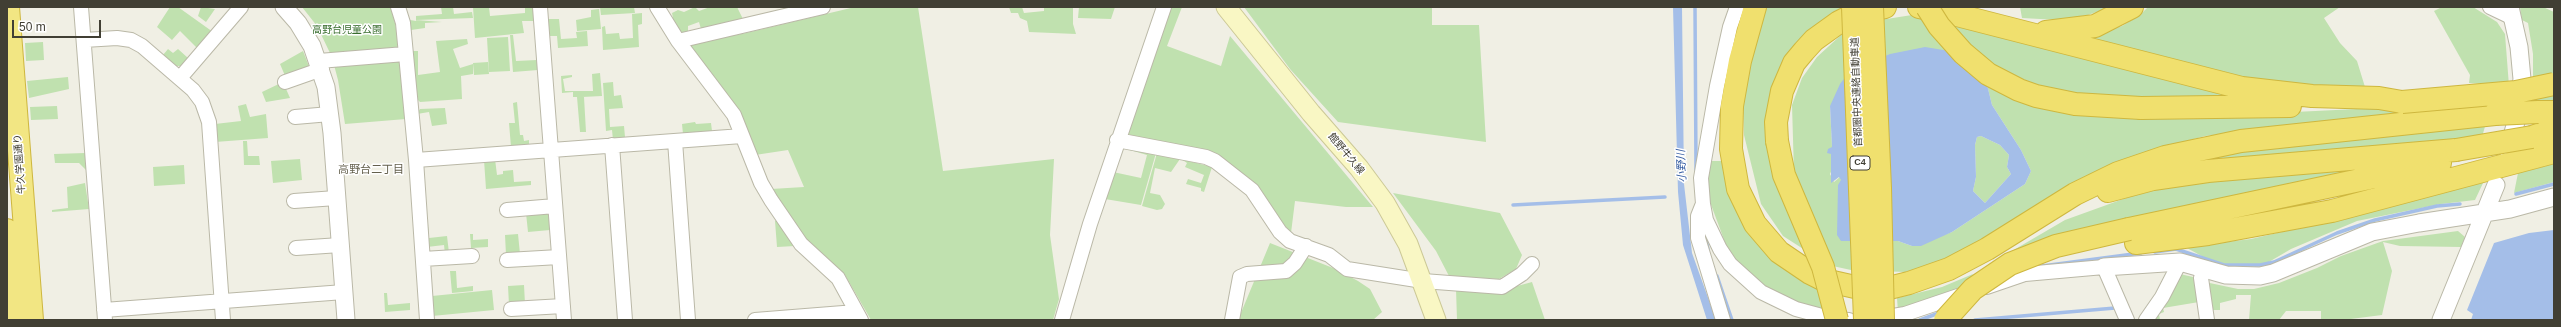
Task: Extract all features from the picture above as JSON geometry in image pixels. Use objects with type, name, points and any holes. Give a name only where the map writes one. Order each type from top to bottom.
[{"type":"highway","name":"牛久学園通り","points":[[8,7],[32,320]]},
{"type":"highway","points":[[1755,7],[1740,61],[1731,127],[1731,149],[1736,183],[1755,224],[1779,252],[1794,264],[1819,278],[1841,285],[1872,289],[1889,288],[1909,284],[1949,269],[2012,233],[2054,205],[2095,184],[2141,165],[2191,150],[2241,141],[2495,114],[2546,112]]},
{"type":"highway","name":"首都圏中央連絡自動車道","points":[[1853,7],[1865,320]]},
{"type":"highway","name":"首都圏中央連絡自動車道","points":[[1872,7],[1880,188],[1883,320]]},
{"type":"highway","points":[[1837,320],[1823,267],[1784,175],[1777,140],[1776,122],[1782,91],[1794,63],[1814,40],[1840,22],[1855,14],[1885,7]]},
{"type":"highway","points":[[1919,7],[2242,88],[2341,102]]},
{"type":"highway","points":[[1927,7],[1939,26],[1962,53],[1988,74],[2019,90],[2036,96],[2075,104],[2141,108],[2341,102],[2378,98],[2402,102],[2516,92],[2554,84]]},
{"type":"highway","points":[[2007,28],[2049,33],[2082,29],[2108,20],[2132,7]]},
{"type":"highway","points":[[1948,320],[1986,284],[2028,262],[2457,154],[2532,137],[2554,129]]},
{"type":"highway","points":[[1945,320],[1973,289],[2010,264],[2056,246],[2132,236],[2208,234],[2332,211],[2554,152]]},
{"type":"highway","points":[[2012,233],[2034,226],[2104,192],[2153,179],[2208,171],[2457,154]]},
{"type":"highway","points":[[7,230],[14,320]]},
{"type":"main road","name":"館野牛久線","points":[[1226,7],[1385,203],[1408,244],[1423,281],[1436,320]]},
{"type":"street","points":[[81,7],[105,315],[222,302],[344,292]]},
{"type":"street","points":[[180,78],[241,7]]},
{"type":"street","points":[[284,7],[304,32],[320,65],[330,114],[346,320]]},
{"type":"street","points":[[398,7],[403,23],[416,160],[428,320]]},
{"type":"street","points":[[540,7],[564,320]]},
{"type":"street","points":[[657,7],[678,41],[734,115],[761,183],[771,200],[801,244],[838,278],[858,316],[755,320]]},
{"type":"street","points":[[678,41],[823,7]]},
{"type":"street","points":[[1062,320],[1090,224],[1117,140],[1164,7]]},
{"type":"street","points":[[1737,7],[1717,86],[1701,178],[1702,204],[1709,227],[1720,249],[1730,264],[1761,292],[1796,309],[1833,319],[1849,320]]},
{"type":"street","points":[[2490,7],[2512,13],[2519,47],[2522,79],[2516,122],[2506,158]]},
{"type":"street","points":[[84,40],[117,38],[131,40],[142,46],[180,78],[198,96],[207,112],[223,320]]},
{"type":"street","points":[[285,82],[320,65],[405,54]]},
{"type":"street","points":[[295,117],[330,114]]},
{"type":"street","points":[[416,160],[742,136]]},
{"type":"street","points":[[1117,140],[1206,157],[1215,162],[1252,190],[1280,232],[1290,241],[1329,255],[1347,269],[1423,281],[1502,287],[1522,274],[1532,264]]},
{"type":"street","points":[[675,141],[688,320]]},
{"type":"street","points":[[612,145],[626,320]]},
{"type":"street","points":[[2441,320],[2496,185]]},
{"type":"street","points":[[1869,320],[1905,314],[2025,274],[2180,262],[2238,277],[2260,276],[2273,273],[2372,232],[2510,209],[2554,197]]},
{"type":"street","points":[[294,201],[336,198]]},
{"type":"street","points":[[1702,204],[1698,216],[1698,238],[1723,320]]},
{"type":"street","points":[[507,210],[555,206]]},
{"type":"street","points":[[296,248],[340,245]]},
{"type":"street","points":[[1232,320],[1240,277],[1247,274],[1286,270],[1295,263],[1306,246]]},
{"type":"street","points":[[423,259],[472,256]]},
{"type":"street","points":[[507,260],[559,256]]},
{"type":"street","points":[[2146,320],[2162,297],[2180,262]]},
{"type":"street","points":[[2104,267],[2126,320]]},
{"type":"street","points":[[2204,268],[2201,278],[2207,320]]},
{"type":"street","points":[[510,309],[563,306]]},
{"type":"green space","points":[[170,7],[178,7],[213,32],[198,49],[180,31],[172,40],[157,27]]},
{"type":"green space","points":[[201,7],[215,9],[206,22],[198,16]]},
{"type":"green space","name":"高野台児童公園","points":[[302,7],[392,7],[399,45],[393,51],[330,53],[317,26]]},
{"type":"green space","points":[[441,7],[453,7],[454,14],[472,12],[473,18],[416,20],[416,16],[442,14]]},
{"type":"green space","points":[[473,7],[489,7],[490,16],[525,13],[525,7],[534,7],[535,21],[522,21],[524,33],[475,38]]},
{"type":"green space","points":[[600,7],[634,7],[635,13],[601,15]]},
{"type":"green space","points":[[695,7],[699,11],[710,7],[737,7],[744,21],[701,29],[699,22],[688,26],[688,34],[680,33],[671,20],[673,18],[672,13],[678,10],[684,12]]},
{"type":"green space","points":[[855,7],[918,7],[943,171],[1054,159],[1050,235],[1059,299],[1053,320],[871,320],[845,275],[827,262],[797,230],[771,189],[804,187],[788,150],[755,155],[690,48],[691,43],[746,33]]},
{"type":"green space","points":[[1009,7],[1022,7],[1024,13],[1044,11],[1044,7],[1073,7],[1073,24],[1076,34],[1029,32],[1027,21],[1020,18],[1018,13],[1011,13]]},
{"type":"green space","points":[[1079,7],[1115,7],[1111,19],[1078,18]]},
{"type":"green space","points":[[1169,7],[1182,7],[1167,46],[1221,66],[1230,36],[1373,207],[1346,207],[1295,201],[1291,233],[1240,172],[1125,136]]},
{"type":"green space","points":[[1244,7],[1432,7],[1432,25],[1479,25],[1486,142],[1338,122],[1290,69]]},
{"type":"green space","points":[[1765,7],[1842,7],[1842,11],[1773,88],[1808,252],[1783,236],[1761,204],[1744,135],[1743,93]]},
{"type":"green space","points":[[2020,7],[2110,7],[2088,15],[2058,20],[2022,18]]},
{"type":"green space","points":[[2148,7],[2340,7],[2324,18],[2340,43],[2357,61],[2365,87],[2306,86],[2251,80],[2081,38],[2122,26],[2140,15]]},
{"type":"green space","points":[[2442,7],[2473,7],[2497,22],[2505,34],[2509,86],[2469,83],[2470,75],[2434,11]]},
{"type":"green space","points":[[2520,7],[2543,7],[2554,12],[2554,102],[2533,103],[2533,54],[2528,23],[2522,20]]},
{"type":"green space","points":[[599,9],[601,29],[577,31],[576,20],[591,17],[591,10]]},
{"type":"green space","points":[[642,13],[642,24],[638,25],[639,47],[603,50],[602,27],[605,26],[606,34],[619,33],[620,39],[633,38],[632,14]]},
{"type":"green space","points":[[1912,15],[2256,96],[2233,115],[2500,102],[2205,136],[2165,147],[1935,264],[1905,272],[1851,270],[1828,265],[1794,173],[1792,105],[1802,78],[1817,57],[1841,35],[1861,23]],"holes":[[[1987,85],[1992,105],[2021,150],[2031,171],[2025,184],[1952,232],[1912,246],[1898,241],[1842,241],[1841,180],[1840,177],[1834,182],[1830,174],[1833,167],[1830,106]]]},
{"type":"green space","points":[[547,19],[559,19],[561,39],[577,38],[576,32],[587,31],[588,46],[558,48],[557,36],[548,36]]},
{"type":"green space","points":[[410,20],[442,22],[425,23],[425,28],[411,30]]},
{"type":"green space","points":[[510,35],[513,35],[516,61],[537,60],[538,70],[513,72]]},
{"type":"green space","points":[[508,37],[510,71],[489,72],[487,38]]},
{"type":"green space","points":[[467,39],[468,44],[453,49],[460,68],[473,64],[473,74],[461,76],[462,99],[420,102],[416,98],[412,51],[418,51],[418,75],[440,72],[436,41]]},
{"type":"green space","points":[[43,42],[44,60],[26,61],[25,43]]},
{"type":"green space","points":[[168,49],[173,53],[178,49],[188,58],[182,66],[175,66],[163,55]]},
{"type":"green space","points":[[303,51],[310,69],[286,78],[280,64]]},
{"type":"green space","points":[[397,60],[401,64],[406,119],[345,124],[334,65]]},
{"type":"green space","points":[[488,62],[489,74],[474,75],[473,63]]},
{"type":"green space","points":[[600,73],[602,96],[582,97],[584,97],[586,132],[580,132],[577,97],[573,97],[573,92],[562,93],[561,76],[572,75],[572,77],[563,79],[565,91],[593,91],[592,74]]},
{"type":"green space","points":[[68,77],[69,89],[29,98],[27,81]]},
{"type":"green space","points":[[283,82],[290,98],[266,102],[262,92]]},
{"type":"green space","points":[[613,82],[614,96],[621,95],[623,108],[609,109],[610,127],[624,126],[625,137],[613,140],[612,130],[606,131],[603,83]]},
{"type":"green space","points":[[517,102],[520,135],[523,135],[524,141],[529,140],[529,146],[511,147],[509,123],[515,123],[513,103]]},
{"type":"green space","points":[[246,104],[250,117],[266,114],[268,138],[215,142],[215,124],[241,121],[238,106]]},
{"type":"green space","points":[[57,106],[58,119],[31,120],[30,107]]},
{"type":"green space","points":[[445,108],[447,124],[432,126],[429,112],[417,114],[420,109]]},
{"type":"green space","points":[[695,122],[696,124],[711,123],[712,131],[683,134],[682,124]]},
{"type":"green space","points":[[2486,123],[2482,137],[2152,168],[2208,153]]},
{"type":"green space","points":[[1981,136],[2000,145],[2009,155],[2007,167],[2011,174],[1985,203],[1973,191],[1976,177],[1975,145],[1977,137]]},
{"type":"green space","points":[[243,141],[247,141],[248,156],[259,156],[260,165],[244,165]]},
{"type":"green space","points":[[1123,148],[1156,153],[1141,205],[1105,199],[1113,172],[1141,178],[1147,155]]},
{"type":"green space","points":[[85,153],[88,172],[79,163],[55,163],[54,154]]},
{"type":"green space","points":[[1157,153],[1180,159],[1171,172],[1155,168],[1150,193],[1160,195],[1165,204],[1162,209],[1157,210],[1142,206]]},
{"type":"green space","points":[[300,159],[302,180],[273,183],[271,161]]},
{"type":"green space","points":[[495,159],[497,175],[503,174],[503,171],[513,170],[514,182],[531,181],[531,185],[486,189],[484,160]]},
{"type":"green space","points":[[1181,159],[1212,167],[1204,192],[1201,191],[1201,188],[1186,184],[1188,179],[1201,183],[1204,175],[1185,167],[1187,163]]},
{"type":"green space","points":[[1711,161],[1726,161],[1730,183],[1821,288],[1827,310],[1804,305],[1785,298],[1759,283],[1729,253],[1710,202],[1707,182]]},
{"type":"green space","points":[[2554,164],[2554,182],[2514,193],[2518,173]]},
{"type":"green space","points":[[184,165],[185,184],[154,186],[153,167]]},
{"type":"green space","points":[[2377,165],[2000,261],[2000,258],[2065,220],[2137,194],[2188,184]]},
{"type":"green space","points":[[2484,181],[2475,200],[2441,204],[2357,221],[2291,249],[2262,266],[2238,267],[2211,261],[2185,247],[2251,239],[2347,217]]},
{"type":"green space","points":[[85,183],[89,209],[52,212],[52,210],[68,208],[67,187]]},
{"type":"green space","points":[[1393,193],[1500,213],[1522,255],[1516,269],[1499,279],[1449,276],[1436,251]]},
{"type":"green space","points":[[545,211],[550,216],[550,230],[528,232],[526,213]]},
{"type":"green space","points":[[777,220],[795,246],[777,247],[775,221]]},
{"type":"green space","points":[[426,224],[428,224],[429,238],[447,236],[449,253],[445,254],[444,245],[427,247]]},
{"type":"green space","points":[[2458,231],[2465,237],[2461,247],[2400,246],[2383,242],[2392,271],[2382,315],[2343,320],[2321,320],[2321,311],[2286,311],[2279,320],[2249,320],[2251,295],[2236,295],[2236,299],[2220,303],[2220,310],[2209,310],[2205,282],[2238,289],[2254,289],[2279,283],[2317,268],[2341,256],[2383,241]]},
{"type":"green space","points":[[470,234],[473,234],[473,240],[488,239],[488,247],[471,248]]},
{"type":"green space","points":[[518,234],[520,254],[506,255],[505,235]]},
{"type":"green space","points":[[1270,243],[1333,268],[1358,281],[1370,289],[1382,312],[1373,320],[1238,320]]},
{"type":"green space","points":[[450,271],[456,271],[457,288],[473,286],[473,291],[452,293]]},
{"type":"green space","points":[[1973,274],[1959,292],[1898,312],[1897,298],[1942,287]]},
{"type":"green space","points":[[2180,274],[2193,277],[2197,280],[2199,302],[2163,308],[2164,312],[2159,314],[2160,320],[2150,320]]},
{"type":"green space","points":[[1532,282],[1545,320],[1457,320],[1456,289],[1510,288]]},
{"type":"green space","points":[[524,285],[525,304],[509,305],[508,286]]},
{"type":"green space","points":[[492,290],[494,310],[432,316],[432,296]]},
{"type":"green space","points":[[384,293],[387,293],[388,305],[410,303],[410,310],[385,312]]},
{"type":"water","name":"小野川","points":[[1673,7],[1682,7],[1684,184],[1692,253],[1716,320],[1707,320],[1683,245],[1678,192]]},
{"type":"water","points":[[1925,47],[1980,56],[1992,105],[2021,150],[2031,171],[2025,184],[1952,232],[1921,246],[1912,246],[1898,241],[1841,241],[1837,235],[1838,185],[1841,180],[1839,177],[1831,183],[1831,154],[1827,153],[1828,149],[1832,147],[1830,106],[1840,84],[1850,71],[1890,54]],"holes":[[[1981,136],[2000,145],[2009,155],[2007,167],[2011,174],[1985,203],[1973,191],[1976,177],[1975,145],[1977,137]]]},
{"type":"water","points":[[2554,230],[2554,320],[2471,320],[2473,314],[2467,310],[2494,243],[2529,233]]},
{"type":"waterway","points":[[1695,7],[1696,170]]},
{"type":"waterway","points":[[2516,194],[2554,184]]},
{"type":"waterway","points":[[1513,205],[1665,197]]},
{"type":"waterway","points":[[2155,252],[2176,249],[2224,265],[2260,265],[2274,262],[2337,233],[2375,220],[2437,206],[2460,204]]},
{"type":"waterway","points":[[1704,230],[1708,249]]},
{"type":"waterway","points":[[2042,266],[2141,253]]},
{"type":"waterway","points":[[1717,276],[1732,320]]},
{"type":"waterway","points":[[1975,320],[2115,308]]},
{"type":"waterway","points":[[1920,320],[1939,313]]},
{"type":"district","name":"高野台二丁目","points":[[371,170]]}]
